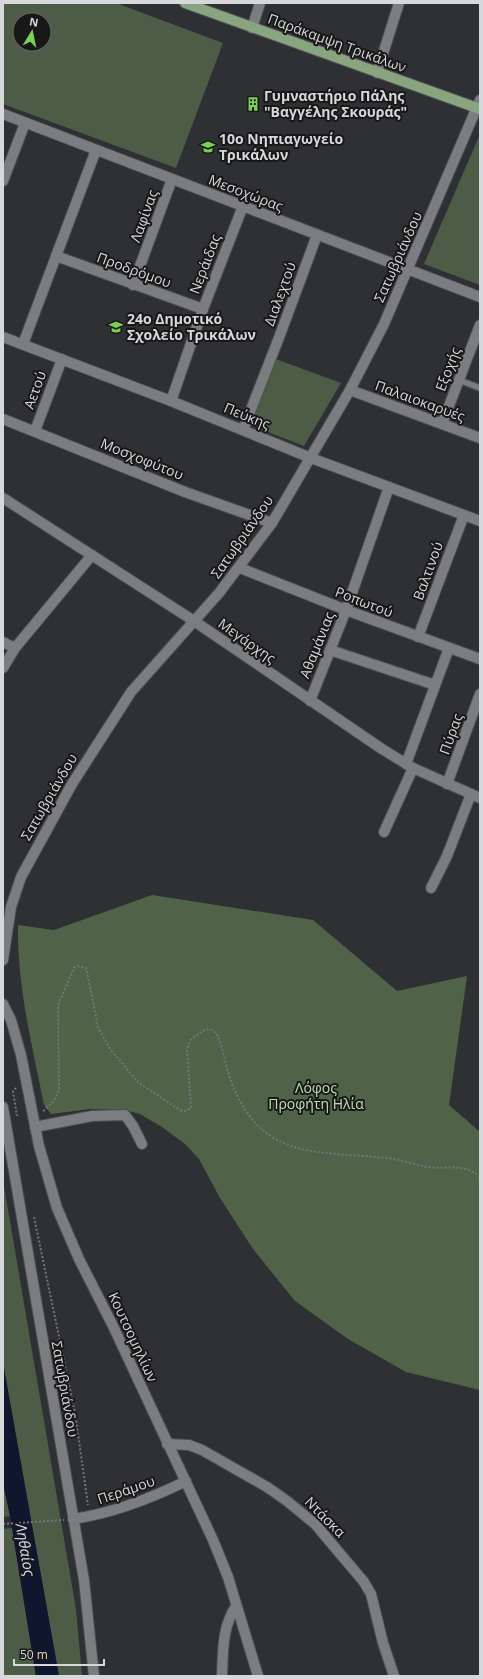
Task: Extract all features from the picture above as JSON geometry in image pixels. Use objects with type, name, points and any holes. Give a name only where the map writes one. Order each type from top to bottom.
[{"type":"main road","name":"Παράκαμψη Τρικάλων","points":[[185,3],[377,73],[479,106]]},
{"type":"street","points":[[252,28],[260,3]]},
{"type":"street","points":[[377,73],[399,3]]},
{"type":"street","name":"Σατωβριάνδου","points":[[3,960],[11,907],[22,876],[72,784],[131,692],[240,568],[272,524],[350,390],[384,324],[479,106]]},
{"type":"street","name":"Μεσοχώρας","points":[[3,114],[480,297]]},
{"type":"street","points":[[3,181],[25,123]]},
{"type":"street","points":[[23,344],[96,150]]},
{"type":"street","name":"Λαφίνας","points":[[133,285],[172,179]]},
{"type":"street","name":"Νεράιδας","points":[[171,401],[203,309],[243,206]]},
{"type":"street","name":"Διαλεχτού","points":[[243,430],[317,235]]},
{"type":"street","name":"Προδρόμου","points":[[56,256],[203,309]]},
{"type":"street","name":"Εξοχής","points":[[442,424],[480,325]]},
{"type":"street","name":"Πεύκης","points":[[3,337],[171,401],[311,458],[480,521]]},
{"type":"street","name":"Αετού","points":[[35,431],[62,359]]},
{"type":"street","name":"Παλαιοκαρυές","points":[[350,390],[480,438]]},
{"type":"street","name":"Μοσχοφύτου","points":[[3,419],[185,492],[272,524]]},
{"type":"street","name":"Αθαμάνιας","points":[[310,701],[346,610],[390,487]]},
{"type":"street","name":"Μεγάρχης","points":[[3,498],[194,621],[310,701],[409,766],[475,796]]},
{"type":"street","name":"Βαλτινού","points":[[418,637],[464,515]]},
{"type":"street","points":[[3,668],[15,648],[92,555]]},
{"type":"street","name":"Ροπωτού","points":[[240,568],[346,610],[480,659]]},
{"type":"street","points":[[3,642],[15,648]]},
{"type":"street","points":[[384,832],[409,766],[449,648]]},
{"type":"street","points":[[330,650],[436,684]]},
{"type":"street","name":"Πύρας","points":[[447,784],[479,699]]},
{"type":"street","points":[[431,888],[475,796]]},
{"type":"street","name":"Κουτσομηλίων","points":[[3,1004],[11,1020],[21,1055],[32,1114],[46,1173],[67,1232],[186,1481],[228,1577],[258,1676]]},
{"type":"street","name":"Σατωβριάνδου","points":[[3,1107],[89,1617],[94,1676]]},
{"type":"street","points":[[35,1127],[92,1116],[125,1115],[133,1126],[142,1144]]},
{"type":"street","name":"Ντάσκα","points":[[168,1444],[189,1445],[208,1454],[267,1487],[287,1501],[314,1524],[364,1582],[371,1594],[383,1643],[394,1676]]},
{"type":"street","name":"Περάμου","points":[[73,1519],[123,1508],[160,1494],[186,1481]]},
{"type":"street","points":[[222,1676],[225,1631],[228,1619],[236,1606]]},
{"type":"lane","points":[[459,380],[480,388]]},
{"type":"path","points":[[32,1114],[42,1111],[57,1097],[60,1088],[58,1005],[74,968],[82,966],[86,968],[98,1026],[110,1049],[139,1083],[180,1110],[185,1111],[191,1108],[187,1049],[191,1039],[206,1029],[212,1030],[217,1034],[220,1041],[235,1093],[254,1123],[274,1139],[310,1152],[388,1158],[429,1167],[457,1166],[476,1173],[480,1177]]},
{"type":"path","points":[[18,1122],[13,1091],[16,1088],[20,1090]]},
{"type":"path","points":[[34,1214],[75,1413],[90,1516]]},
{"type":"path","points":[[3,1524],[73,1519]]},
{"type":"green space","points":[[3,3],[116,3],[223,43],[176,168],[3,104]]},
{"type":"green space","points":[[480,134],[480,285],[424,264]]},
{"type":"green space","points":[[276,359],[341,383],[304,446],[250,425]]},
{"type":"green space","name":"Λόφος Προφήτη Ηλία","points":[[152,895],[313,920],[397,991],[467,976],[449,1105],[480,1132],[480,1390],[406,1372],[348,1339],[295,1301],[253,1249],[220,1198],[199,1159],[185,1144],[162,1127],[140,1114],[125,1110],[90,1109],[51,1114],[44,1105],[26,1015],[18,948],[18,925],[54,930]]},
{"type":"green space","points":[[3,1180],[76,1609],[82,1676],[59,1676],[3,1363]]},
{"type":"green space","points":[[3,1483],[10,1516],[3,1517]]},
{"type":"green space","points":[[12,1528],[36,1676],[3,1676],[3,1529]]},
{"type":"water","name":"Ληθαίος","points":[[3,1363],[59,1676],[36,1676],[10,1516],[3,1483]]},
{"type":"place","name":"Γυμναστήριο Πάλης \"Βαγγέλης Σκουράς\"","points":[[253,104]]},
{"type":"place","name":"10ο Νηπιαγωγείο Τρικάλων","points":[[208,147]]},
{"type":"place","name":"24ο Δημοτικό Σχολείο Τρικάλων","points":[[116,327]]}]
